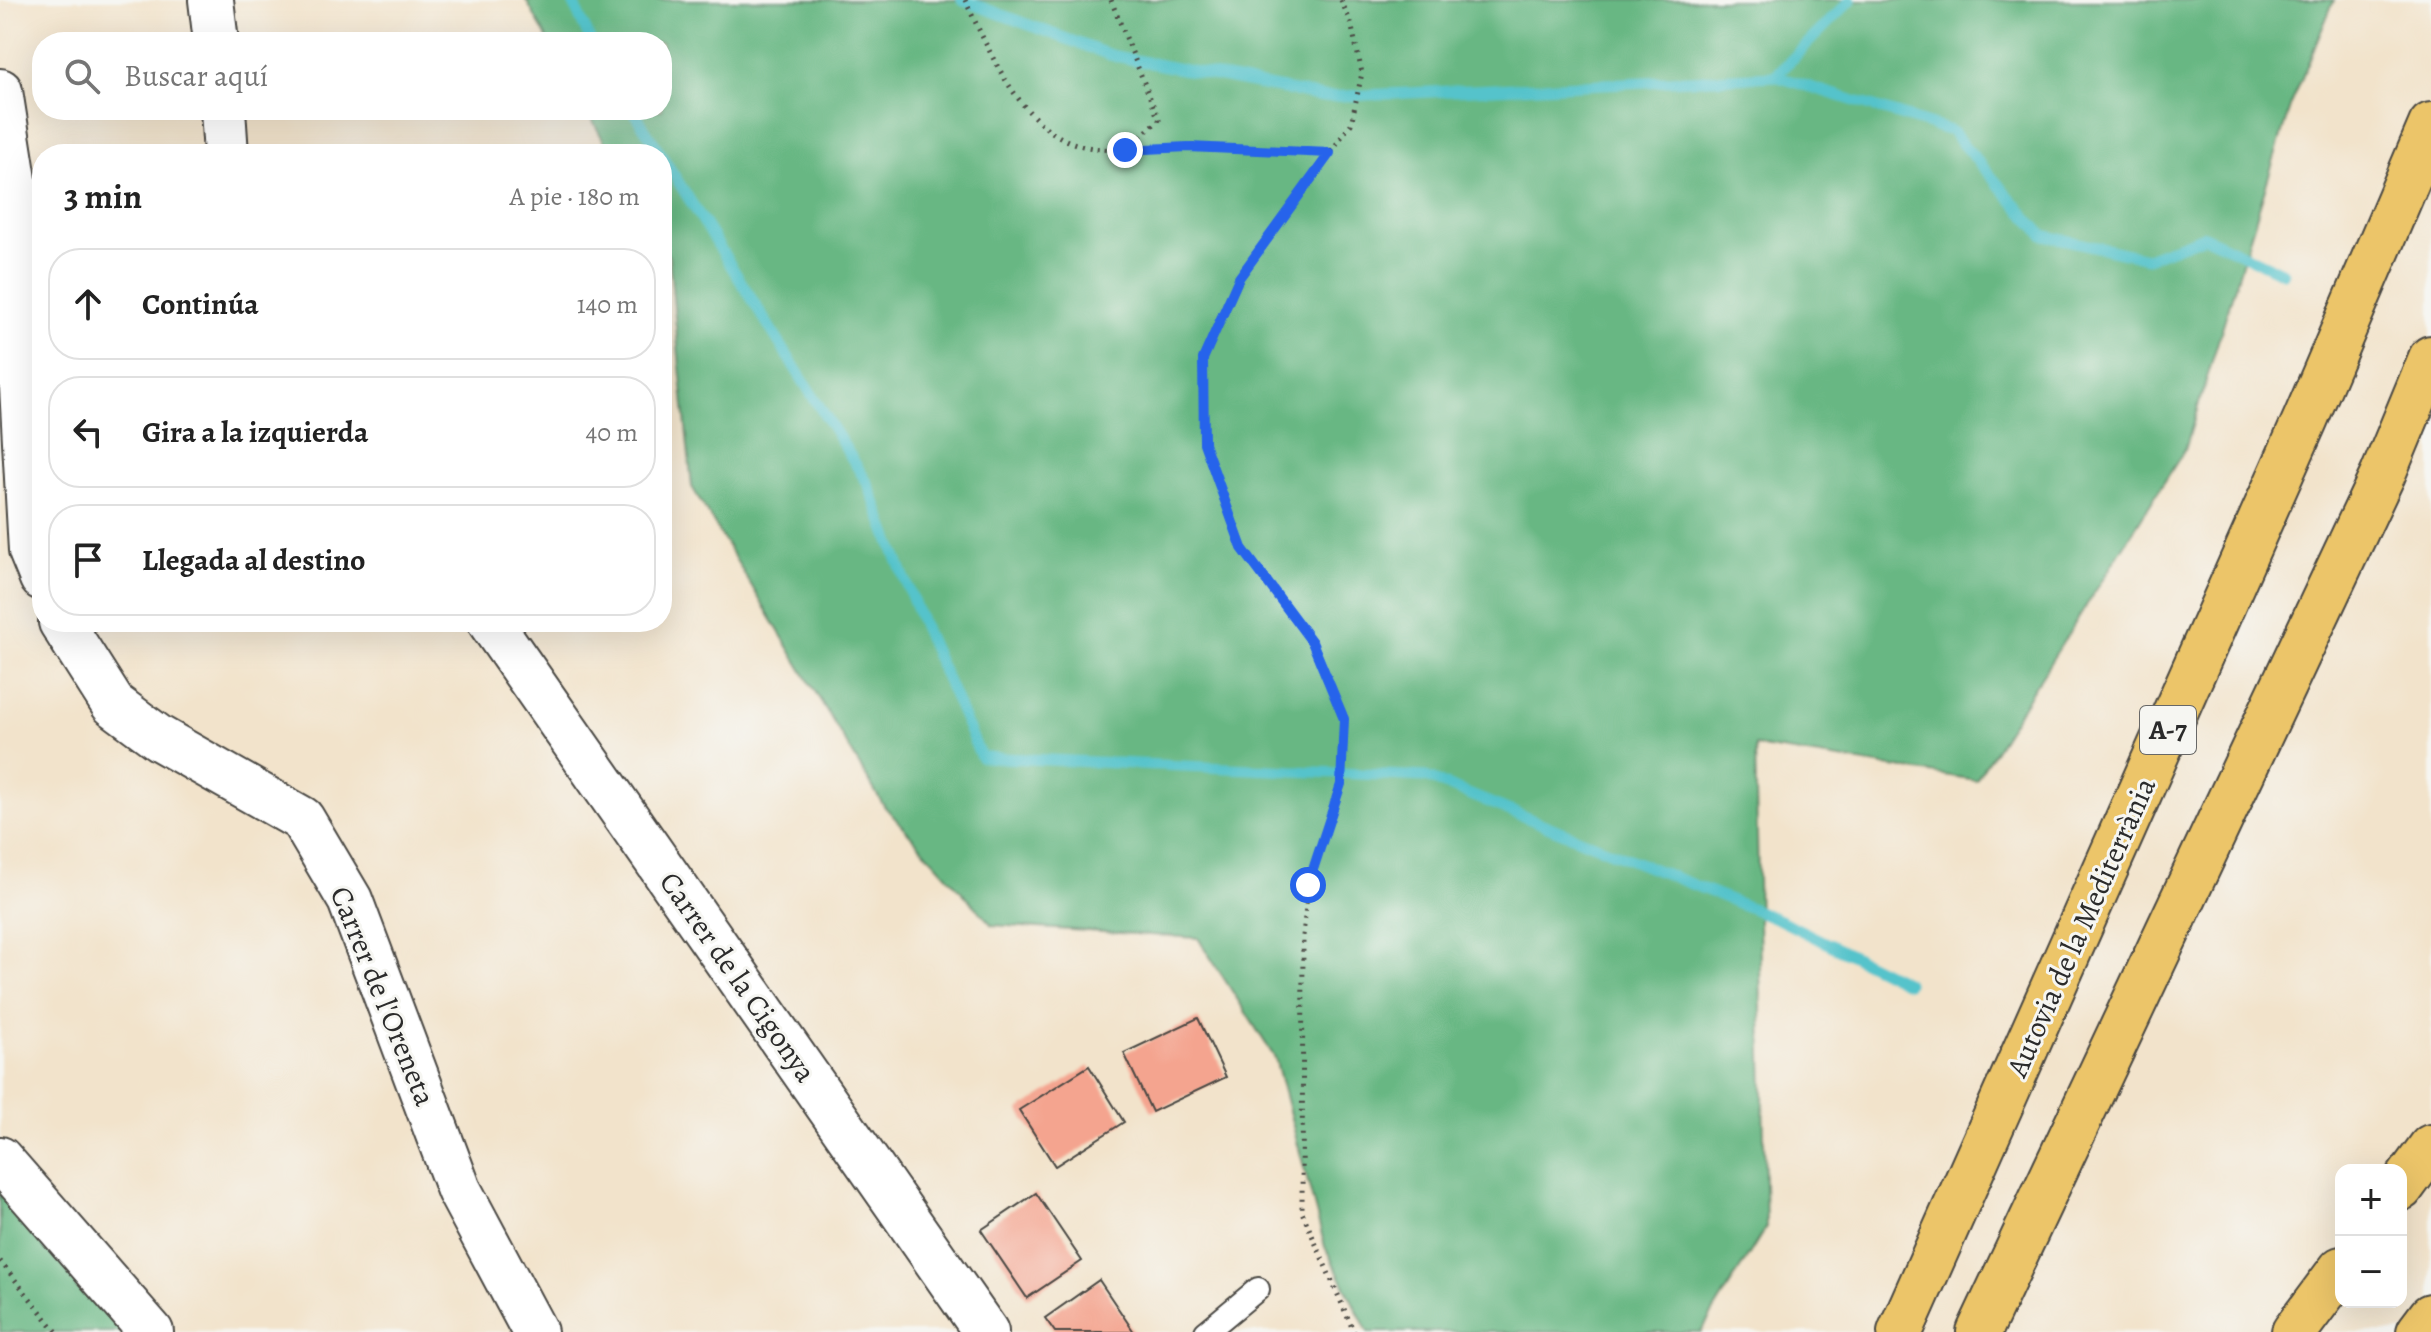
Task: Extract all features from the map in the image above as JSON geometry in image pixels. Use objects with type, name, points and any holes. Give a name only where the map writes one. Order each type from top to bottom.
[{"type":"highway","name":"Autovia de la Mediterrània","points":[[1900,1332],[2305,420],[2431,125]]},
{"type":"highway","points":[[1979,1332],[2383,474],[2431,358]]},
{"type":"highway","points":[[2407,1180],[2431,1147]]},
{"type":"highway","points":[[2294,1332],[2335,1277]]},
{"type":"highway","points":[[2419,1332],[2431,1316]]},
{"type":"street","points":[[211,0],[215,32]]},
{"type":"street","points":[[0,91],[18,205],[10,325],[32,553]]},
{"type":"street","points":[[224,120],[225,144]]},
{"type":"street","name":"Carrer de l'Oreneta","points":[[67,632],[113,704],[159,738],[302,819],[350,900],[459,1190],[535,1332]]},
{"type":"street","name":"Carrer de la Cigonya","points":[[497,632],[986,1332]]},
{"type":"street","points":[[0,1159],[151,1332]]},
{"type":"lane","points":[[1206,1332],[1258,1289]]},
{"type":"path","points":[[965,0],[992,57],[1033,115],[1068,141],[1125,150],[1188,147],[1330,153]]},
{"type":"path","points":[[1111,0],[1159,120],[1125,150]]},
{"type":"path","points":[[1341,0],[1351,23],[1362,73],[1351,124],[1239,278],[1203,359],[1204,443],[1242,548],[1312,642],[1344,719],[1341,784],[1308,885],[1303,936],[1302,1212],[1354,1332]]},
{"type":"path","points":[[0,1261],[57,1332]]},
{"type":"green space","points":[[526,0],[2334,0],[2290,107],[2185,449],[1976,780],[1755,746],[1766,1227],[1701,1332],[1368,1332],[1325,1247],[1275,1058],[1198,938],[992,925],[884,806],[692,487],[672,287],[672,144],[606,144],[592,120],[672,120],[672,32],[544,32]]},
{"type":"green space","points":[[0,1192],[128,1332],[0,1332]]},
{"type":"building","points":[[1198,1018],[1226,1077],[1152,1112],[1124,1053]]},
{"type":"building","points":[[1089,1066],[1124,1122],[1055,1166],[1019,1110]]},
{"type":"building","points":[[1036,1193],[1082,1261],[1027,1298],[981,1230]]},
{"type":"building","points":[[1099,1280],[1134,1332],[1055,1332],[1045,1318]]},
{"type":"waterway","points":[[572,0],[586,32]]},
{"type":"waterway","points":[[962,0],[1110,55],[1323,97],[1775,76],[1851,0]]},
{"type":"waterway","points":[[1775,76],[1951,131],[2043,235],[2147,258],[2204,236],[2283,273]]},
{"type":"waterway","points":[[639,120],[655,144]]},
{"type":"waterway","points":[[672,172],[868,484],[923,626],[981,757],[1426,777],[1780,920],[1907,983]]},
{"type":"route","points":[[1125,150],[1188,147],[1330,153],[1239,278],[1203,359],[1204,443],[1242,548],[1312,642],[1344,719],[1341,784],[1308,885]]}]
